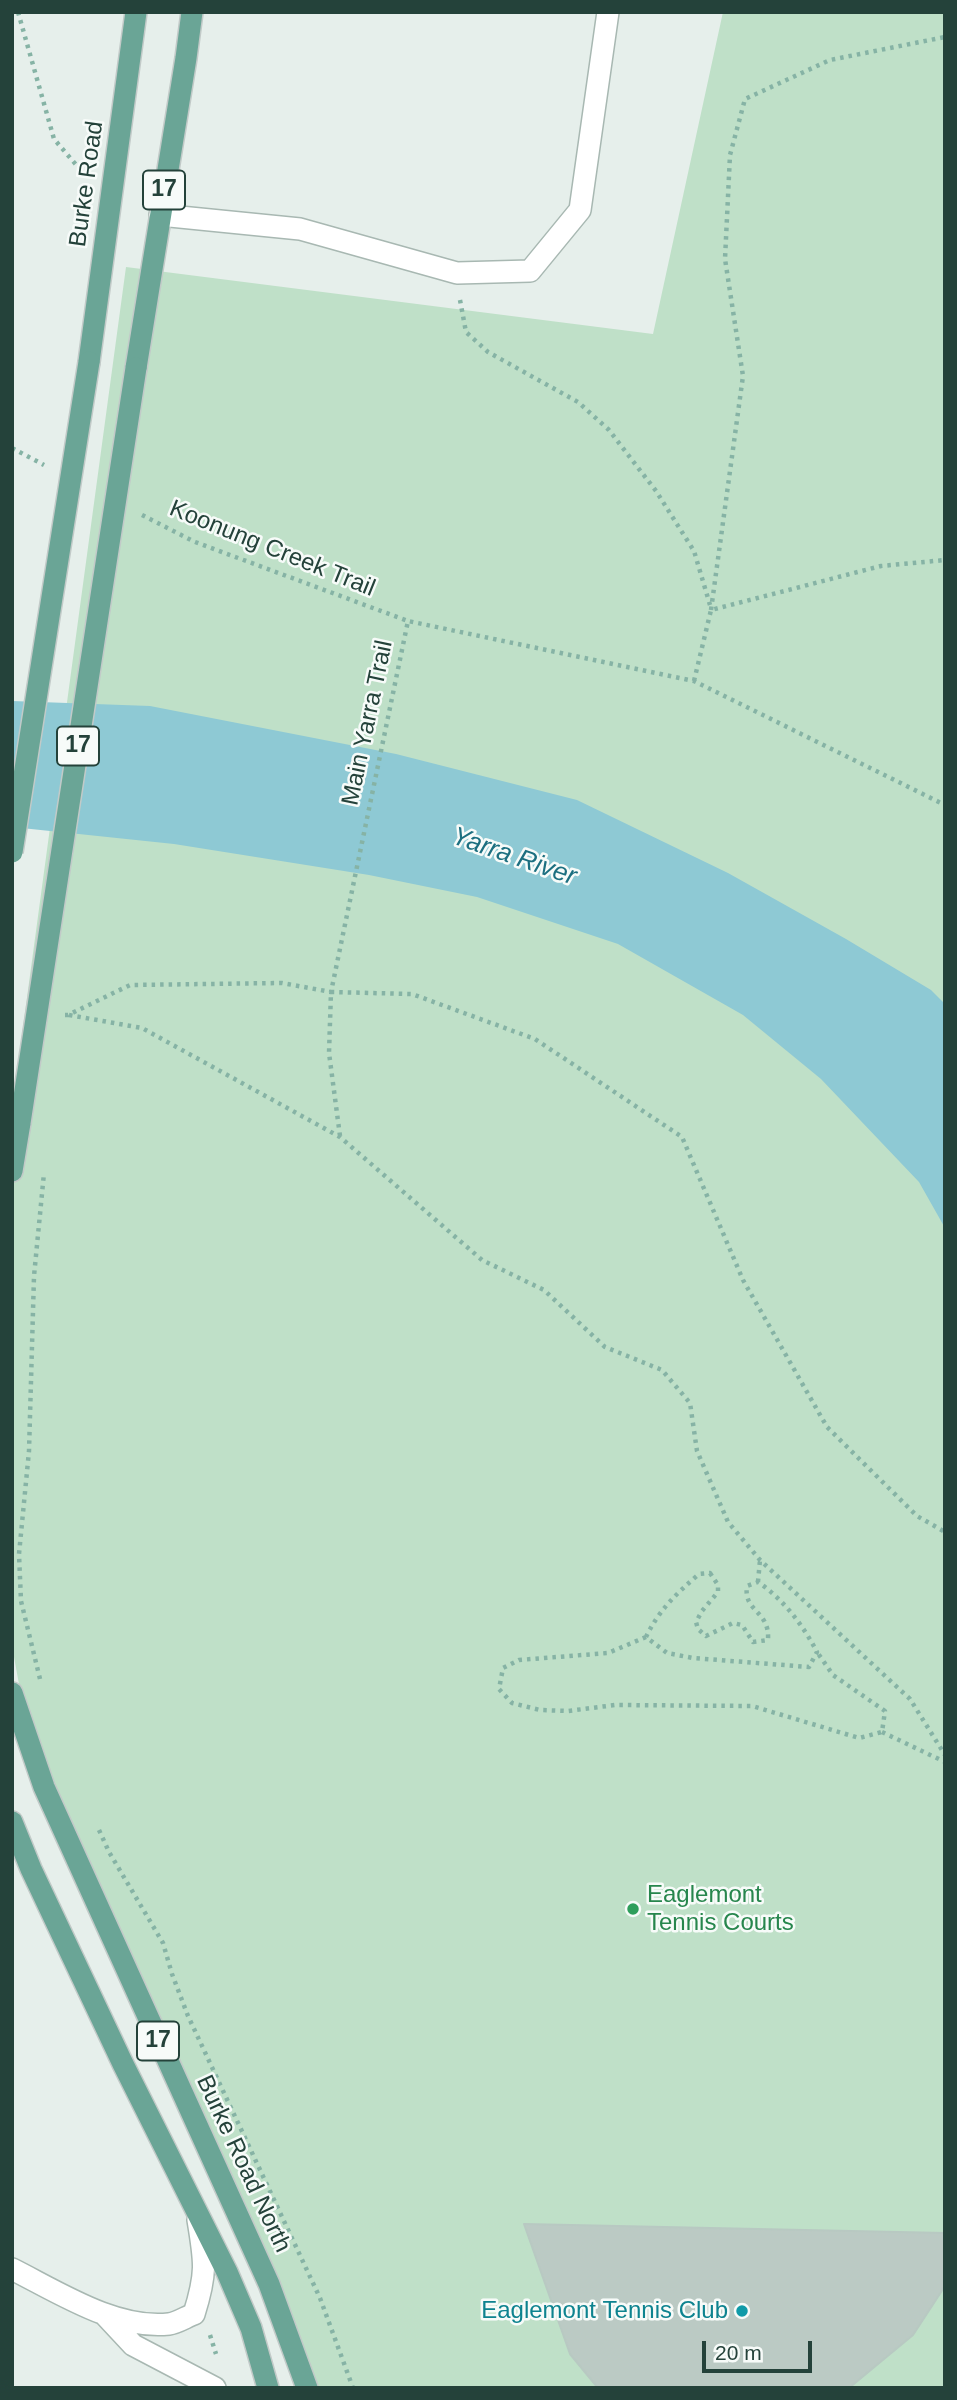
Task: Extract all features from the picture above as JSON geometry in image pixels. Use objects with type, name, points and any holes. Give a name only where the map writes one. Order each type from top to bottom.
[{"type":"main road","name":"Burke Road","points":[[12,852],[89,362],[136,12]]},
{"type":"main road","name":"17","points":[[12,1171],[192,12]]},
{"type":"main road","name":"Burke Road North","points":[[12,1693],[44,1787],[269,2284],[307,2388]]},
{"type":"main road","name":"17","points":[[12,1822],[54,1918],[227,2272],[251,2328],[268,2388]]},
{"type":"street","points":[[160,215],[300,229],[457,273],[530,271],[580,210],[608,12]]},
{"type":"street","points":[[12,2269],[105,2315],[142,2323],[171,2324],[194,2314],[203,2285],[205,2263],[198,2216]]},
{"type":"street","points":[[105,2315],[134,2345],[215,2388]]},
{"type":"path","points":[[18,12],[54,139],[111,207]]},
{"type":"path","points":[[694,681],[711,610],[743,376],[725,259],[730,155],[746,99],[830,60],[945,37]]},
{"type":"path","points":[[457,273],[466,331],[488,352],[578,402],[610,430],[656,491],[694,551],[711,610]]},
{"type":"path","points":[[12,448],[49,467]]},
{"type":"path","name":"Koonung Creek Trail","points":[[134,511],[195,542],[408,621]]},
{"type":"path","points":[[711,610],[881,566],[945,560]]},
{"type":"path","name":"Main Yarra Trail","points":[[340,1137],[329,1053],[331,992],[408,621],[694,681],[945,805]]},
{"type":"path","points":[[68,1015],[130,985],[282,983],[331,992],[412,994],[535,1039],[682,1137],[743,1280],[827,1427],[917,1516],[945,1532]]},
{"type":"path","points":[[57,1014],[142,1028],[340,1137],[482,1260],[544,1290],[605,1347],[662,1370],[690,1403],[697,1451],[728,1522],[760,1560],[909,1699],[945,1755]]},
{"type":"path","points":[[42,1687],[21,1601],[19,1554],[29,1451],[34,1276],[46,1164]]},
{"type":"path","points":[[758,1582],[760,1560]]},
{"type":"path","points":[[758,1582],[747,1586],[745,1596],[752,1608],[762,1615],[769,1630],[768,1640],[753,1642],[743,1625],[733,1623],[706,1636],[698,1629],[696,1622],[718,1592],[718,1585],[710,1573],[699,1574],[655,1617],[646,1637],[608,1653],[519,1660],[503,1668],[499,1689],[512,1703],[540,1710],[568,1711],[615,1705],[751,1706],[859,1738],[882,1732],[945,1762]]},
{"type":"path","points":[[758,1582],[780,1600],[807,1632],[833,1675],[885,1711],[882,1732]]},
{"type":"path","points":[[646,1637],[667,1653],[693,1658],[809,1667],[817,1651]]},
{"type":"path","points":[[99,1829],[109,1852],[163,1943],[188,2016],[320,2298],[354,2388]]},
{"type":"path","points":[[210,2334],[218,2359]]},
{"type":"green space","points":[[723,12],[945,12],[945,2388],[301,2388],[27,1728],[12,1646],[12,1108],[126,267],[653,334]]},
{"type":"water","name":"Yarra River","points":[[12,701],[150,706],[396,754],[577,800],[728,873],[846,939],[931,990],[945,1004],[945,1228],[919,1182],[821,1079],[743,1015],[618,944],[477,897],[369,875],[174,844],[12,827]]},
{"type":"building","name":"Eaglemont Tennis Club","points":[[524,2224],[945,2233],[945,2286],[913,2335],[849,2388],[598,2388],[570,2354]]},
{"type":"place","name":"Eaglemont Tennis Courts","points":[[633,1909]]},
{"type":"place","name":"Eaglemont Tennis Club","points":[[742,2311]]}]
